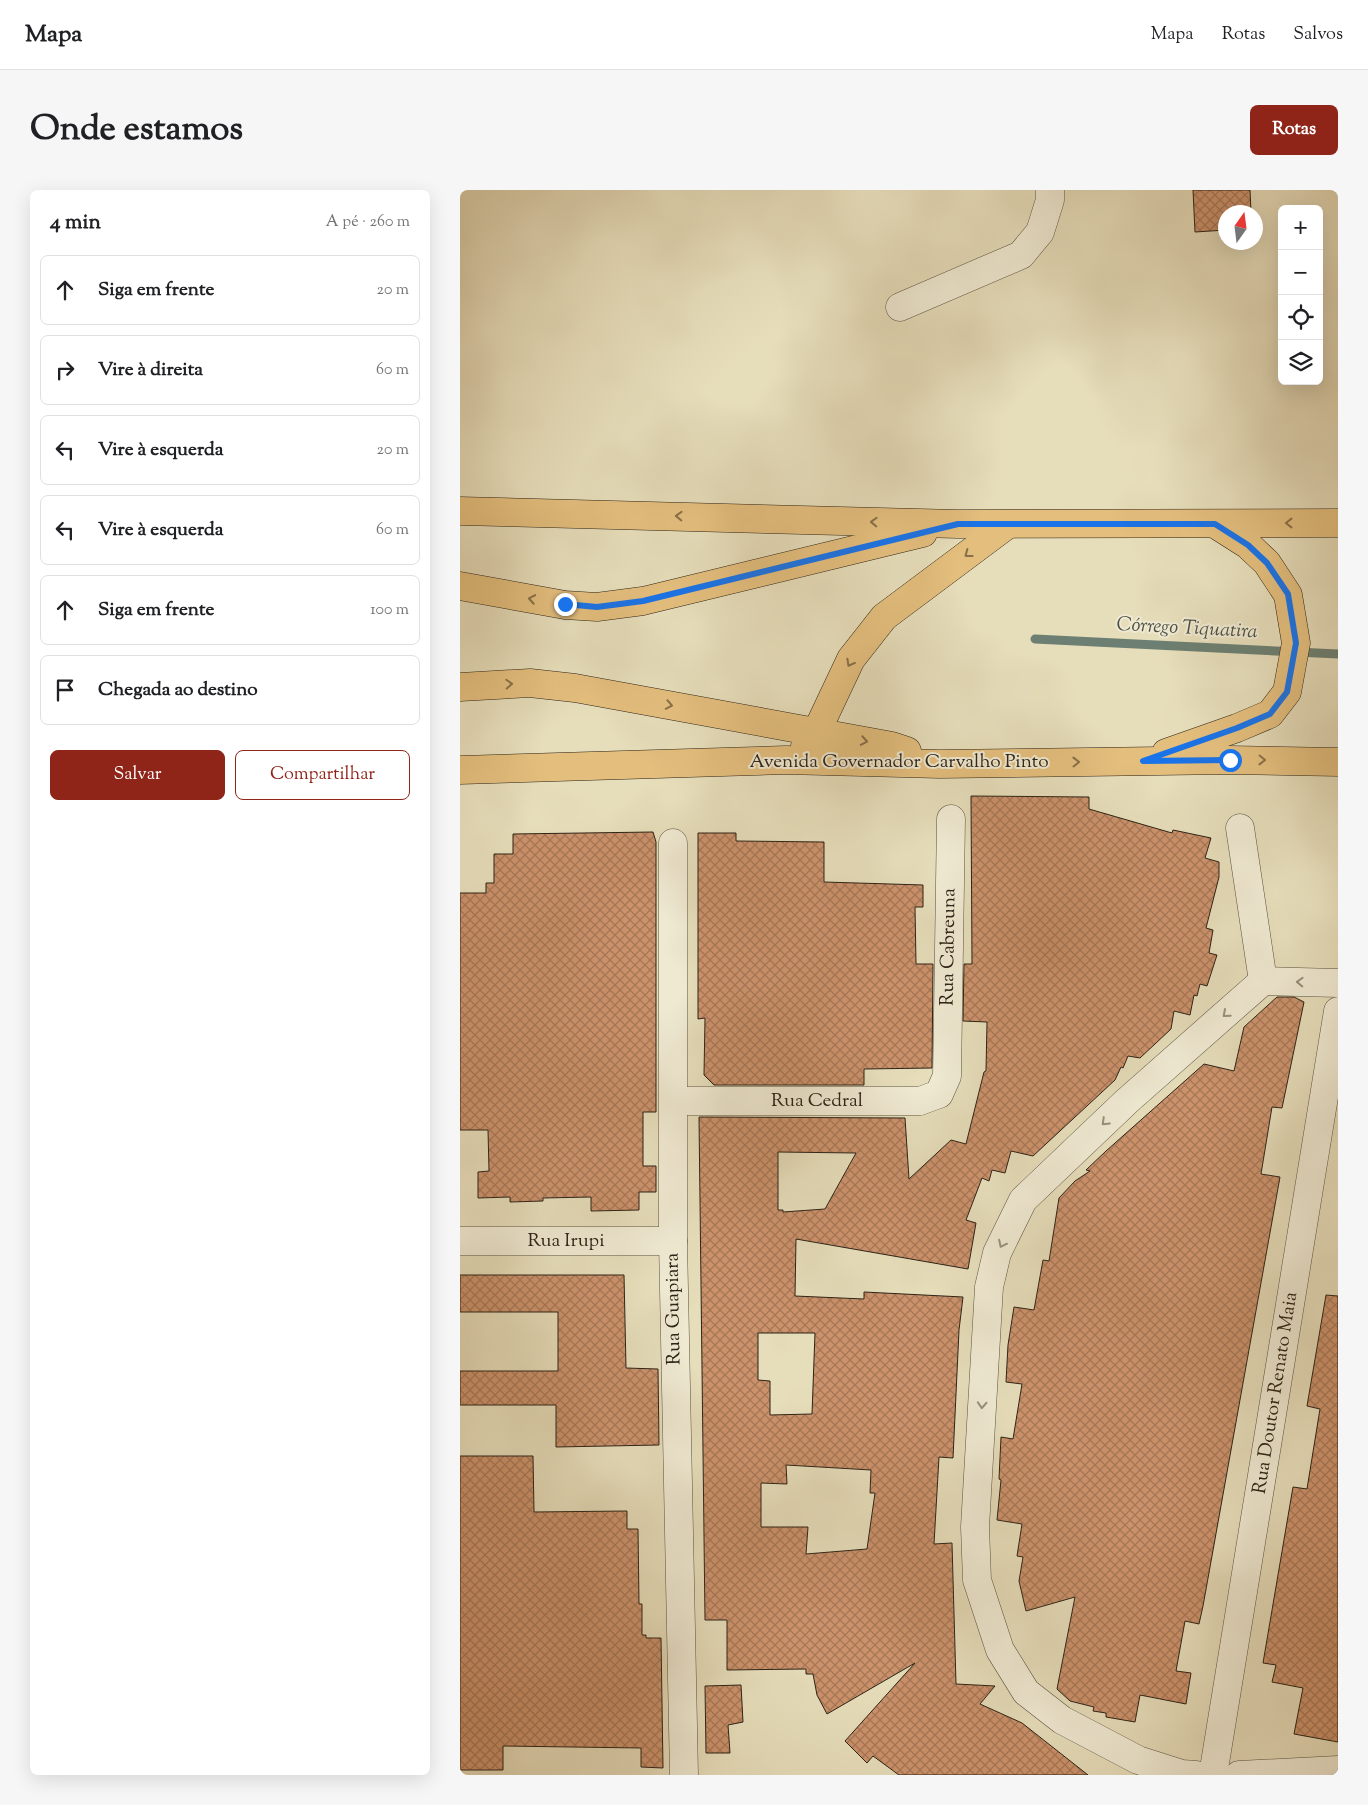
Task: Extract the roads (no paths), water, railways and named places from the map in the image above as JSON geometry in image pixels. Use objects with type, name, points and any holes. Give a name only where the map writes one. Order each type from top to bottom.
[{"type":"main road","points":[[460,511],[1007,525],[1338,524]]},
{"type":"main road","points":[[460,586],[565,604],[597,607],[643,601],[958,524]]},
{"type":"main road","points":[[1143,761],[1237,728],[1270,714],[1287,692],[1296,643],[1288,594],[1267,563],[1248,545],[1215,524]]},
{"type":"main road","points":[[785,760],[802,749],[816,733],[851,659],[884,617],[1007,525]]},
{"type":"main road","points":[[460,687],[530,683],[575,688],[892,746],[940,764]]},
{"type":"main road","name":"Avenida Governador Carvalho Pinto","points":[[460,770],[785,760],[940,764],[1230,760],[1338,762]]},
{"type":"street","points":[[900,307],[1021,255],[1040,232],[1050,200],[1050,190]]},
{"type":"street","name":"Rua Cabreuna","points":[[947,1076],[950,819]]},
{"type":"street","points":[[1240,828],[1263,981]]},
{"type":"street","name":"Rua Guapiara","points":[[672,843],[673,1241],[684,1775]]},
{"type":"street","points":[[1196,1775],[1182,1774],[1138,1760],[1062,1720],[1026,1692],[1000,1650],[977,1580],[975,1536],[989,1288],[997,1253],[1023,1200],[1127,1101],[1263,981],[1338,983]]},
{"type":"street","name":"Rua Doutor Renato Maia","points":[[1214,1775],[1338,1011]]},
{"type":"street","name":"Rua Cedral","points":[[674,1101],[920,1101],[939,1094],[947,1076]]},
{"type":"street","name":"Rua Irupi","points":[[460,1241],[673,1241]]},
{"type":"street","points":[[1239,1775],[1338,1770]]},
{"type":"waterway","name":"Córrego Tiquatira","points":[[1035,639],[1338,654]]}]
